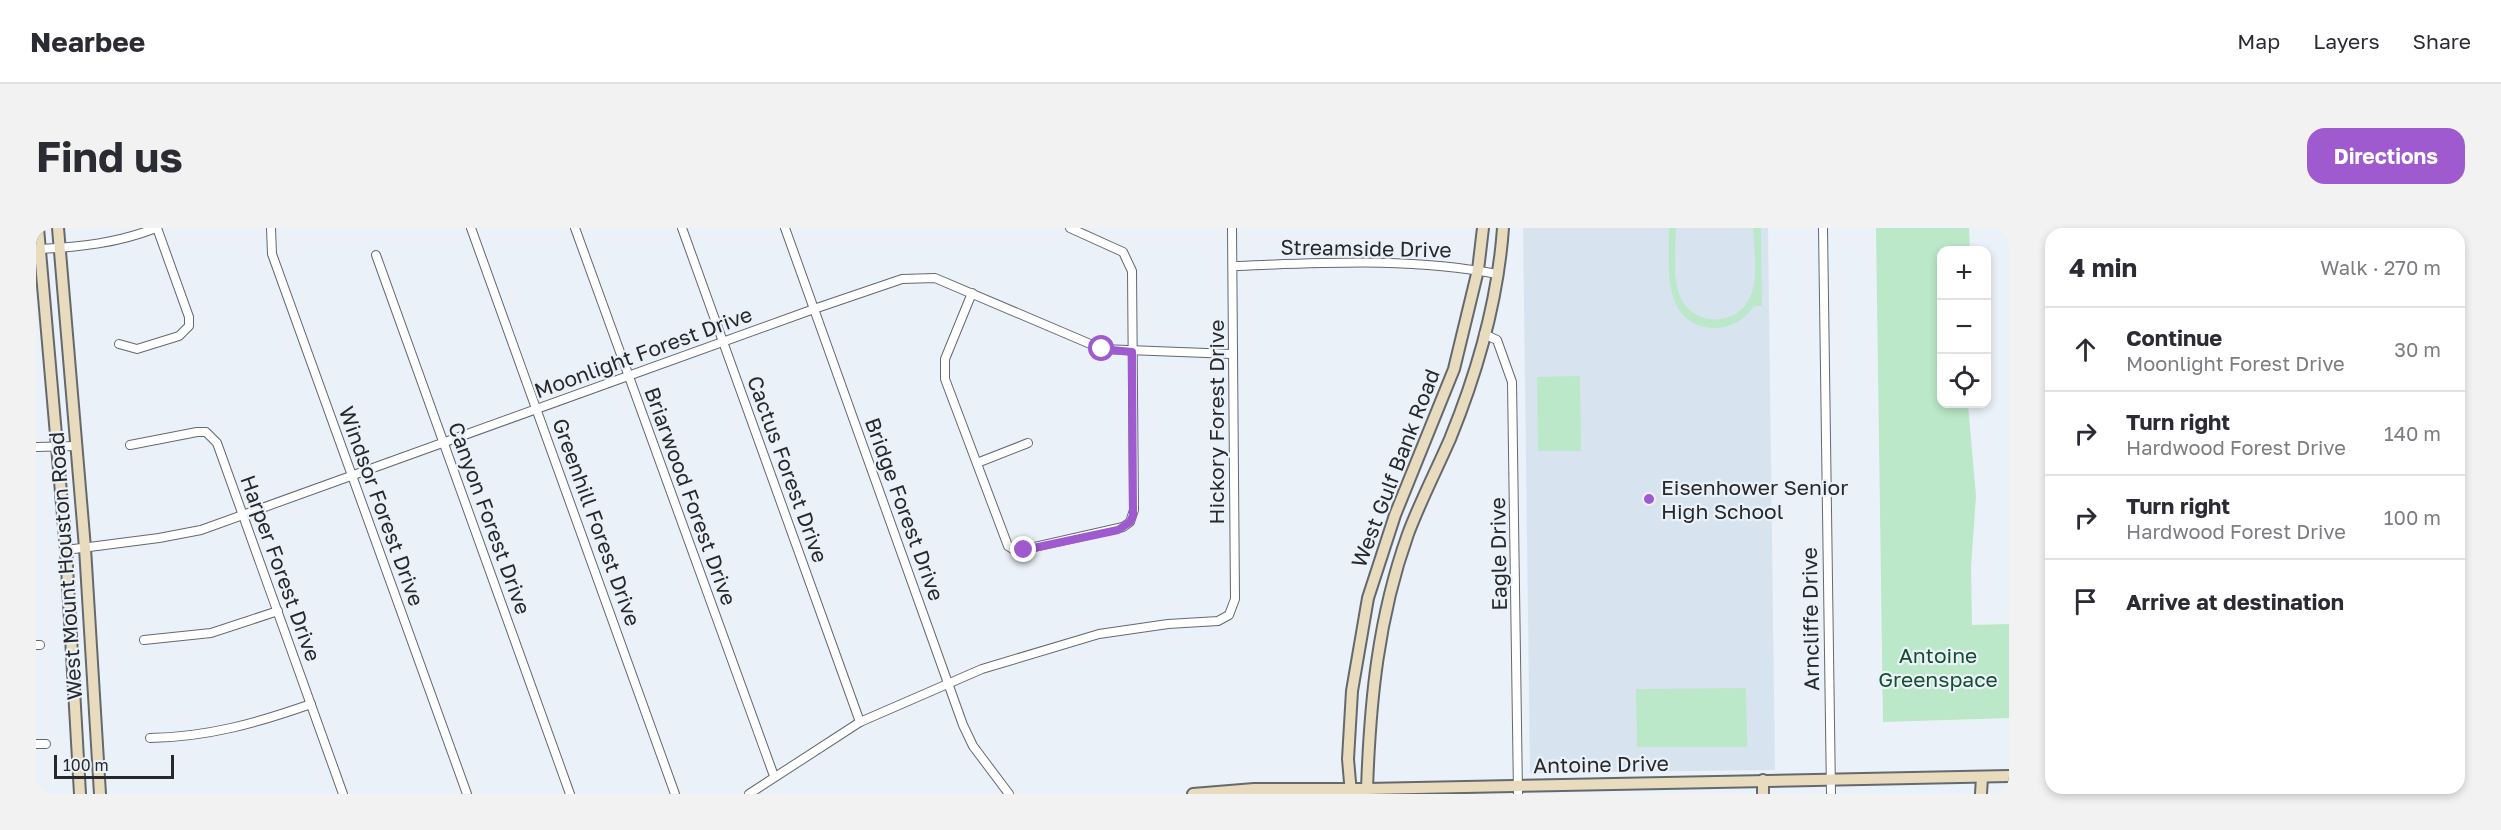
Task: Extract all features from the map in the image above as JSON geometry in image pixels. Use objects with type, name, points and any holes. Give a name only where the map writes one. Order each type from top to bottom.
[{"type":"main road","name":"West Mount Houston Road","points":[[38,228],[55,447],[66,550],[80,794]]},
{"type":"main road","name":"West Mount Houston Road","points":[[58,228],[85,548],[100,794]]},
{"type":"main road","name":"West Gulf Bank Road","points":[[1351,791],[1349,717],[1356,656],[1379,559],[1445,392],[1465,331],[1478,270],[1483,228]]},
{"type":"main road","name":"West Gulf Bank Road","points":[[1367,789],[1375,662],[1387,605],[1408,535],[1464,401],[1484,334],[1497,274],[1503,228]]},
{"type":"main road","points":[[1445,392],[1464,401]]},
{"type":"main road","points":[[1356,656],[1375,662]]},
{"type":"main road","points":[[1349,717],[1370,719]]},
{"type":"main road","name":"Antoine Drive","points":[[1193,794],[1254,789],[1351,791],[1367,789],[1518,789],[1763,780],[2009,776]]},
{"type":"main road","points":[[1981,794],[1982,777]]},
{"type":"main road","points":[[1763,780],[1763,794]]},
{"type":"main road","points":[[1702,782],[1702,794]]},
{"type":"street","points":[[40,249],[85,247],[127,239],[157,228],[189,316],[189,326],[179,336],[137,349],[119,344]]},
{"type":"street","name":"Windsor Forest Drive","points":[[271,228],[272,254],[467,794]]},
{"type":"street","name":"Greenhill Forest Drive","points":[[471,228],[675,794]]},
{"type":"street","name":"Briarwood Forest Drive","points":[[575,228],[774,776]]},
{"type":"street","name":"Cactus Forest Drive","points":[[682,228],[860,722]]},
{"type":"street","name":"Bridge Forest Drive","points":[[785,228],[971,743],[1009,794]]},
{"type":"street","points":[[972,293],[945,359],[945,379],[1008,546],[1016,551],[1118,530],[1130,522],[1134,510],[1132,270],[1123,252],[1070,228]]},
{"type":"street","name":"Hickory Forest Drive","points":[[949,683],[1020,656],[1081,639],[1134,628],[1218,621],[1229,615],[1235,599],[1232,228]]},
{"type":"street","name":"Arncliffe Drive","points":[[1822,228],[1831,794]]},
{"type":"street","name":"Canyon Forest Drive","points":[[376,255],[570,794]]},
{"type":"street","name":"Streamside Drive","points":[[1233,266],[1330,262],[1428,264],[1497,274]]},
{"type":"street","name":"Moonlight Forest Drive","points":[[66,550],[184,534],[444,444],[902,279],[935,278],[1102,349],[1132,352],[1232,354]]},
{"type":"street","name":"Eagle Drive","points":[[1484,334],[1497,340],[1512,382],[1518,789]]},
{"type":"street","name":"Harper Forest Drive","points":[[130,445],[206,432],[218,443],[343,794]]},
{"type":"street","points":[[977,463],[1028,443]]},
{"type":"street","points":[[36,447],[76,446]]},
{"type":"street","points":[[144,640],[211,633],[278,611]]},
{"type":"street","points":[[749,794],[860,722],[949,683]]},
{"type":"street","points":[[150,738],[186,737],[221,732],[254,724],[311,704]]},
{"type":"street","points":[[36,744],[46,744]]},
{"type":"shaded area","name":"Eisenhower Senior High School","points":[[1523,228],[1768,228],[1775,770],[1530,773]]},
{"type":"green space","points":[[1669,228],[1676,228],[1675,269],[1677,286],[1684,304],[1692,312],[1713,319],[1734,315],[1750,297],[1755,272],[1753,228],[1761,228],[1762,306],[1754,306],[1737,322],[1721,328],[1698,325],[1685,317],[1677,305],[1669,275]]},
{"type":"green space","name":"Antoine Greenspace","points":[[1876,228],[1969,228],[1970,246],[1937,246],[1937,408],[1968,408],[1976,496],[1971,567],[1972,625],[2009,624],[2009,718],[1883,722]]},
{"type":"green space","points":[[1580,376],[1581,451],[1538,451],[1537,377]]},
{"type":"green space","points":[[1746,688],[1747,747],[1637,747],[1636,689]]},
{"type":"place","name":"Eisenhower Senior High School","points":[[1649,499]]},
{"type":"route","points":[[1024,550],[1118,530],[1130,522],[1133,515],[1132,352],[1102,349]]}]
